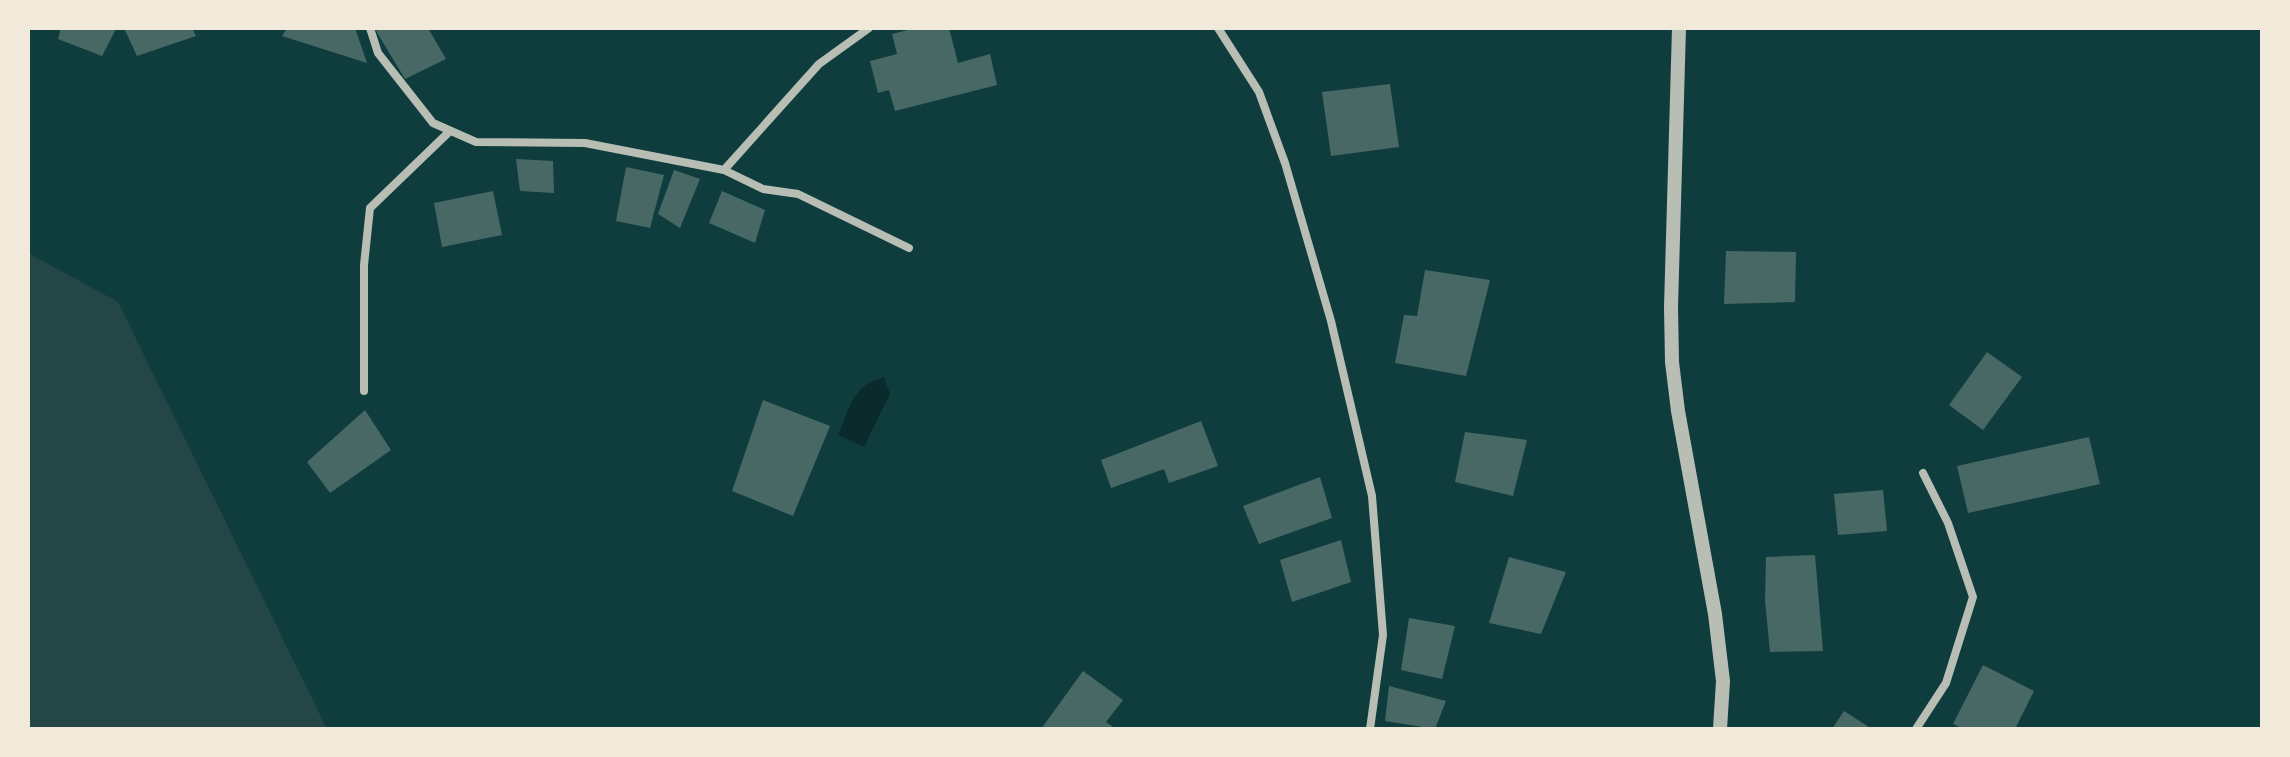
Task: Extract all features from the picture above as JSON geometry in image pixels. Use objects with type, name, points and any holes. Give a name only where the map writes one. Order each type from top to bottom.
[{"type":"street","points":[[370,28],[378,53],[433,123],[476,142],[585,143],[724,170],[763,189],[798,194],[909,248]]},
{"type":"street","points":[[724,170],[819,64],[869,28]]},
{"type":"street","points":[[1218,28],[1259,92],[1285,163],[1331,321],[1372,496],[1383,635],[1370,729]]},
{"type":"street","points":[[1679,28],[1672,362],[1715,614],[1723,681],[1720,729]]},
{"type":"street","points":[[364,391],[364,265],[370,208],[450,131]]},
{"type":"street","points":[[1916,729],[1946,683],[1973,597],[1948,523],[1923,473]]},
{"type":"shaded area","points":[[28,253],[118,302],[327,729],[28,729]]},
{"type":"shaded area","points":[[884,377],[890,394],[864,447],[838,435],[858,392]]},
{"type":"building","points":[[61,28],[116,29],[102,56],[58,39]]},
{"type":"building","points":[[124,28],[192,28],[196,36],[137,56]]},
{"type":"building","points":[[287,28],[355,28],[367,63],[282,36]]},
{"type":"building","points":[[381,28],[428,28],[446,59],[405,79],[376,31]]},
{"type":"building","points":[[916,28],[949,28],[958,63],[990,54],[997,85],[895,111],[889,90],[878,93],[870,61],[897,54],[892,34]]},
{"type":"building","points":[[1390,84],[1399,147],[1331,156],[1322,92]]},
{"type":"building","points":[[516,159],[553,161],[554,193],[520,191]]},
{"type":"building","points":[[626,167],[664,175],[650,228],[616,221]]},
{"type":"building","points":[[674,170],[700,179],[680,228],[658,214]]},
{"type":"building","points":[[493,191],[502,235],[442,247],[434,203]]},
{"type":"building","points":[[722,191],[765,210],[755,243],[709,223]]},
{"type":"building","points":[[1726,251],[1796,252],[1795,302],[1724,304]]},
{"type":"building","points":[[1425,270],[1490,280],[1466,376],[1395,363],[1404,315],[1417,316]]},
{"type":"building","points":[[1987,352],[2022,377],[1983,430],[1949,405]]},
{"type":"building","points":[[763,400],[830,426],[793,516],[732,491]]},
{"type":"building","points":[[365,410],[391,450],[330,493],[307,462]]},
{"type":"building","points":[[1201,421],[1218,466],[1169,483],[1164,469],[1111,488],[1101,460]]},
{"type":"building","points":[[1465,432],[1527,440],[1513,496],[1455,482]]},
{"type":"building","points":[[2089,437],[2100,484],[1968,513],[1957,466]]},
{"type":"building","points":[[1320,477],[1332,518],[1259,544],[1243,506]]},
{"type":"building","points":[[1883,490],[1887,531],[1838,535],[1834,494]]},
{"type":"building","points":[[1341,540],[1351,582],[1292,602],[1280,560]]},
{"type":"building","points":[[1815,555],[1823,651],[1770,652],[1765,601],[1766,557]]},
{"type":"building","points":[[1509,557],[1566,572],[1541,634],[1489,623]]},
{"type":"building","points":[[1409,618],[1455,626],[1442,679],[1401,670]]},
{"type":"building","points":[[1983,665],[2034,691],[2015,729],[1964,729],[1953,724]]},
{"type":"building","points":[[1083,671],[1123,700],[1106,722],[1116,729],[1041,729]]},
{"type":"building","points":[[1389,686],[1446,701],[1435,729],[1385,721]]},
{"type":"building","points":[[1844,711],[1872,729],[1832,729]]}]
